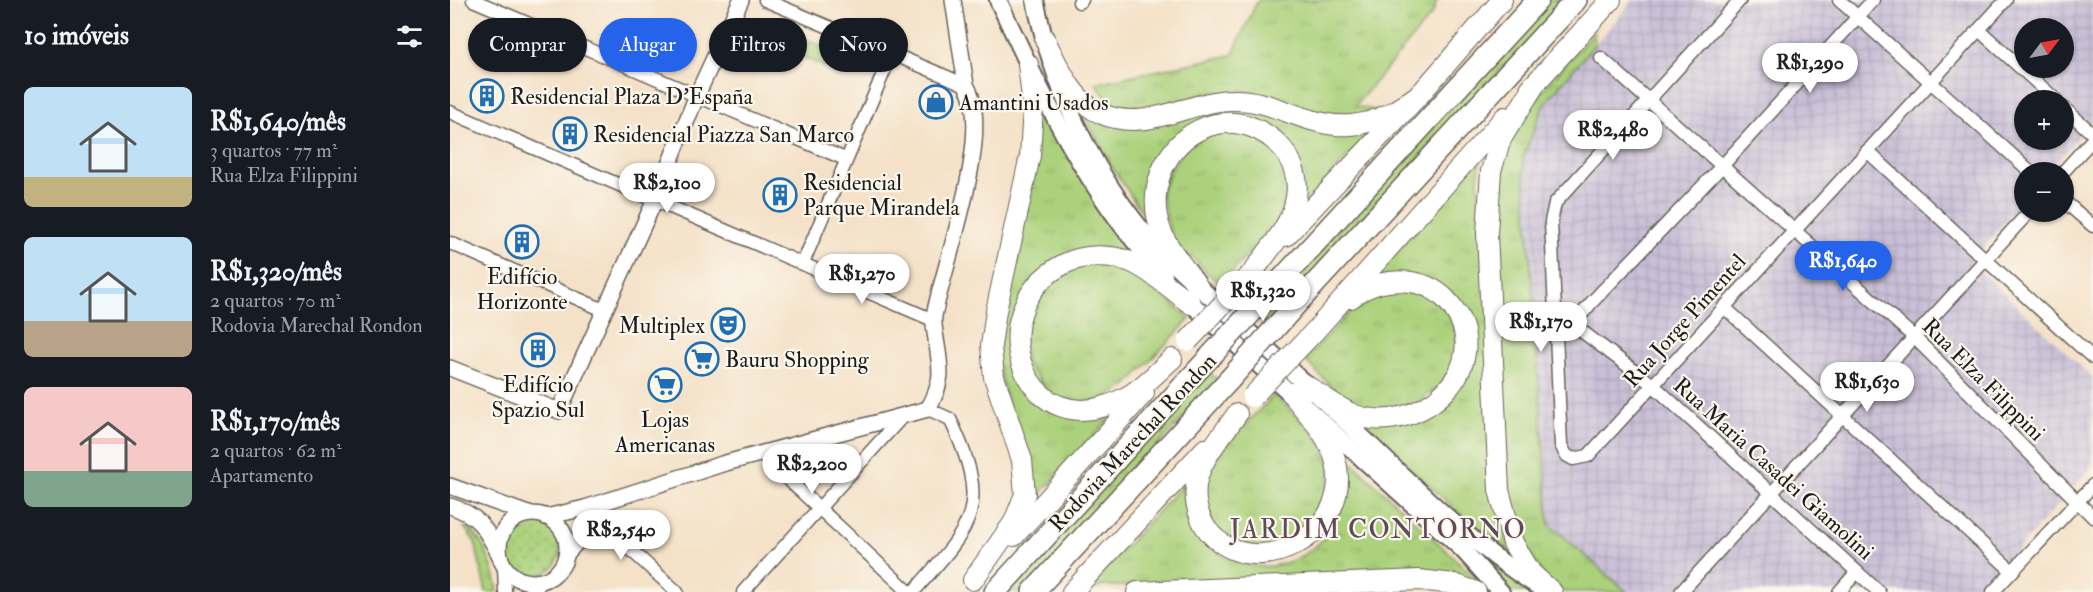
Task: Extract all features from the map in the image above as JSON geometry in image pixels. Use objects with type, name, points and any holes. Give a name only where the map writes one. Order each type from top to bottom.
[{"type":"highway","points":[[968,586],[1126,413],[1188,341],[1420,93],[1502,0]]},
{"type":"highway","name":"Rodovia Marechal Rondon","points":[[995,592],[1538,0]]},
{"type":"highway","name":"Rodovia Marechal Rondon","points":[[1033,592],[1576,0]]},
{"type":"highway","points":[[1072,592],[1317,328],[1611,0]]},
{"type":"highway","points":[[1045,40],[1079,98],[1100,114],[1127,120],[1158,118],[1208,103],[1233,99],[1262,103],[1320,123],[1349,126],[1386,116],[1420,93]]},
{"type":"highway","points":[[968,586],[1014,522],[1022,507],[1024,495],[1022,460],[994,377],[991,346],[996,311],[1030,156],[1033,107],[1028,64]]},
{"type":"highway","points":[[1537,81],[1498,146],[1491,171],[1487,233],[1499,490],[1512,543],[1531,573],[1552,592]]},
{"type":"highway","points":[[1195,295],[1162,233],[1158,222],[1156,192],[1162,167],[1174,149],[1191,135],[1212,125],[1233,123],[1255,128],[1283,148],[1293,166],[1297,186],[1294,205],[1287,224],[1251,274]]},
{"type":"highway","points":[[1172,359],[1129,396],[1116,402],[1085,411],[1061,408],[1041,395],[1024,373],[1017,345],[1021,314],[1033,290],[1048,274],[1071,261],[1094,256],[1130,262],[1195,295]]},
{"type":"highway","points":[[1298,388],[1356,416],[1390,419],[1407,416],[1427,407],[1447,390],[1462,367],[1465,339],[1458,316],[1442,295],[1416,283],[1387,282],[1371,286],[1356,294],[1317,328]]},
{"type":"highway","points":[[1237,414],[1203,464],[1198,476],[1195,496],[1199,516],[1211,536],[1240,556],[1260,560],[1288,555],[1304,546],[1321,529],[1331,511],[1337,488],[1336,463],[1328,443],[1298,388]]},
{"type":"highway","points":[[1137,592],[1419,580],[1454,584],[1476,592]]},
{"type":"main road","points":[[998,0],[1028,64],[1087,177],[1136,245],[1466,534],[1517,573],[1548,592]]},
{"type":"main road","points":[[1037,5],[1058,80],[1082,136],[1113,188],[1195,295]]},
{"type":"main road","points":[[1298,388],[1462,549],[1501,592]]},
{"type":"street","points":[[473,0],[845,159]]},
{"type":"street","points":[[450,368],[559,411],[654,202],[697,94],[741,0]]},
{"type":"street","points":[[765,0],[819,24]]},
{"type":"street","points":[[450,486],[528,514],[546,517],[585,508],[761,454],[928,409],[939,391],[942,377],[933,320],[973,157],[973,96],[966,85],[953,0]]},
{"type":"street","points":[[1555,311],[1551,222],[1555,203],[1740,0]]},
{"type":"street","points":[[1839,0],[2020,162]]},
{"type":"street","points":[[1573,325],[1873,0]]},
{"type":"street","name":"Rua Jorge Pimentel","points":[[1555,311],[1561,444],[1566,455],[1573,459],[1588,456],[2006,0]]},
{"type":"street","points":[[1979,30],[2045,90]]},
{"type":"street","name":"Rua Elza Filippini","points":[[1601,58],[1915,338],[2093,517]]},
{"type":"street","points":[[908,62],[966,85]]},
{"type":"street","points":[[802,263],[883,72]]},
{"type":"street","points":[[450,112],[654,202],[933,320]]},
{"type":"street","points":[[2074,117],[2093,134]]},
{"type":"street","points":[[2072,162],[2093,139]]},
{"type":"street","points":[[1867,151],[2093,358]]},
{"type":"street","points":[[2074,210],[2093,226]]},
{"type":"street","points":[[1682,592],[1844,417],[2019,222]]},
{"type":"street","points":[[450,243],[606,310]]},
{"type":"street","points":[[1724,307],[2012,572]]},
{"type":"street","name":"Rua Maria Casadei Giamolini","points":[[1555,311],[1653,385],[1879,592]]},
{"type":"street","points":[[761,454],[819,510],[911,592],[956,544],[967,527],[972,508],[973,488],[969,468],[955,429],[950,419],[928,409]]},
{"type":"street","points":[[743,592],[902,417]]},
{"type":"street","points":[[1993,592],[2093,485]]},
{"type":"street","points":[[450,506],[471,513],[486,531],[502,561],[522,580],[541,586]]},
{"type":"street","points":[[532,592],[560,569],[567,553],[590,528],[585,508]]},
{"type":"street","points":[[585,508],[677,592]]},
{"type":"street","points":[[505,592],[499,545],[508,525],[528,514]]},
{"type":"street","points":[[546,517],[562,531],[567,553]]},
{"type":"street","points":[[1839,592],[1857,572]]},
{"type":"shaded area","points":[[1633,0],[2093,0],[2093,120],[2074,141],[2074,90],[2014,90],[2014,150],[2066,150],[2056,162],[2014,162],[2014,211],[1971,262],[2093,378],[2093,465],[1980,592],[1627,592],[1549,524],[1523,158],[1543,106]]},
{"type":"green space","points":[[1258,0],[1437,0],[1433,13],[1355,106],[1384,112],[1345,120],[1241,90],[1204,94],[1142,114],[1104,108],[1109,103],[1096,83],[1232,55]]},
{"type":"green space","points":[[1547,0],[1566,0],[1266,324],[1259,317]]},
{"type":"green space","points":[[1594,32],[1594,45],[1543,106],[1523,158],[1549,524],[1627,592],[1561,592],[1547,581],[1510,521],[1492,206],[1505,151],[1535,99]]},
{"type":"green space","points":[[807,40],[819,45],[819,64],[807,59]]},
{"type":"green space","points":[[1036,92],[1147,266],[1070,253],[1011,331],[1058,413],[1070,417],[1099,416],[1100,419],[1114,414],[1032,503],[997,361]]},
{"type":"green space","points":[[1239,105],[1333,131],[1367,136],[1304,205],[1267,126],[1179,137],[1151,226],[1112,167],[1082,111],[1093,117]]},
{"type":"green space","points":[[1225,128],[1271,142],[1291,177],[1283,212],[1276,224],[1220,285],[1191,257],[1186,260],[1172,241],[1161,192],[1182,148]]},
{"type":"green space","points":[[1481,158],[1478,179],[1481,225],[1509,557],[1361,425],[1452,395],[1462,310],[1375,275]]},
{"type":"green space","points":[[1080,265],[1118,265],[1145,278],[1190,319],[1125,387],[1096,402],[1057,400],[1026,363],[1023,335],[1039,291]]},
{"type":"green space","points":[[1421,290],[1451,314],[1459,350],[1445,382],[1407,410],[1361,410],[1344,399],[1305,360],[1357,304],[1378,292]]},
{"type":"green space","points":[[1208,371],[1218,380],[1024,592],[1005,592]]},
{"type":"green space","points":[[1274,395],[1317,436],[1331,466],[1322,516],[1276,554],[1214,532],[1203,497],[1205,479],[1220,453]]},
{"type":"green space","points":[[1341,452],[1483,585],[1102,586],[1086,590],[1185,482],[1183,489],[1188,491],[1204,528],[1219,552],[1225,557],[1240,563],[1272,566],[1299,557],[1322,540],[1338,516],[1342,493]]},
{"type":"green space","points":[[528,522],[538,522],[548,526],[556,534],[560,549],[556,564],[548,572],[538,576],[528,576],[518,572],[510,564],[506,554],[506,544],[510,534],[518,526]]},
{"type":"green space","points":[[468,526],[488,557],[498,592],[486,592],[475,542],[464,527]]},
{"type":"green space","points":[[1468,544],[1531,592],[1511,592]]},
{"type":"place","name":"Residencial Plaza D'España","points":[[487,96]]},
{"type":"place","name":"Amantini Usados","points":[[936,102]]},
{"type":"place","name":"Residencial Piazza San Marco","points":[[570,134]]},
{"type":"place","name":"Residencial Parque Mirandela","points":[[780,195]]},
{"type":"place","name":"Edifício Horizonte","points":[[522,242]]},
{"type":"place","name":"Multiplex","points":[[728,325]]},
{"type":"place","name":"Edifício Spazio Sul","points":[[538,350]]},
{"type":"place","name":"Bauru Shopping","points":[[702,359]]},
{"type":"place","name":"Lojas Americanas","points":[[665,385]]},
{"type":"district","name":"JARDIM CONTORNO","points":[[1378,529]]}]
